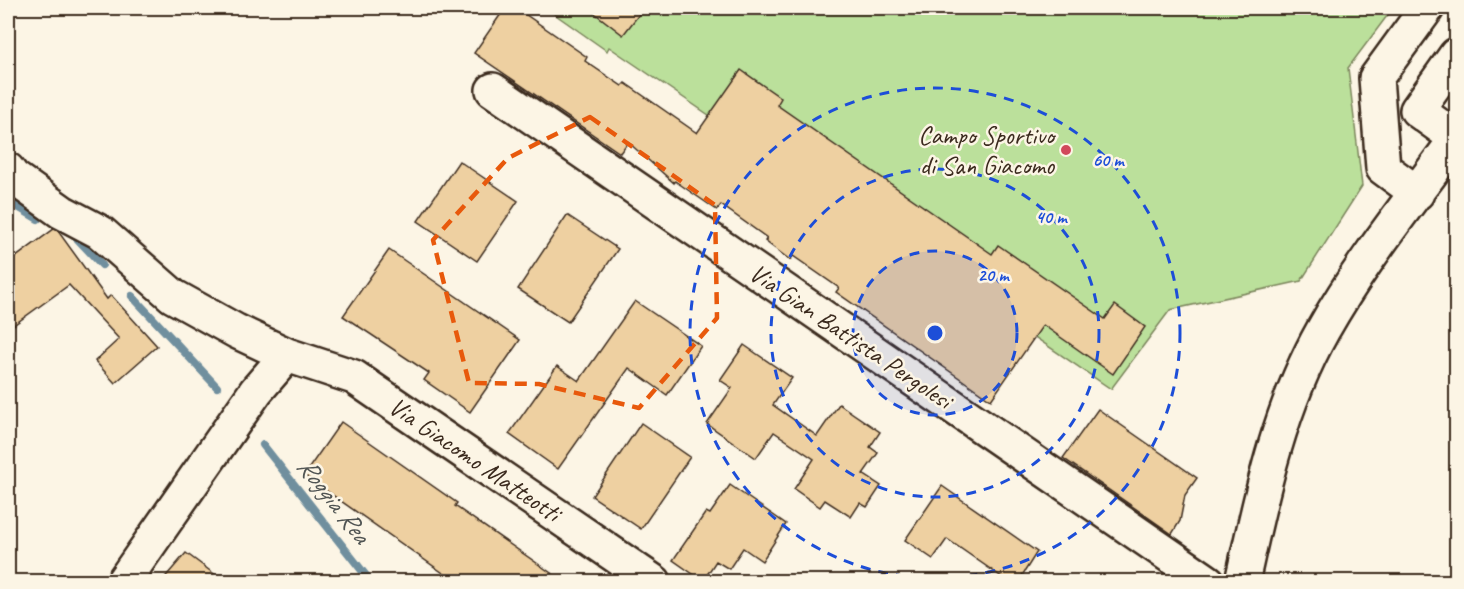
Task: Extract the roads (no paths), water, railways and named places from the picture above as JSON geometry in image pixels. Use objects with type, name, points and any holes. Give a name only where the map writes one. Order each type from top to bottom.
[{"type":"street","points":[[1417,193],[1383,168],[1376,78],[1427,8]]},
{"type":"street","points":[[1242,582],[1271,460],[1291,401],[1323,330],[1369,257],[1456,139],[1417,110],[1456,55]]},
{"type":"street","name":"Via Gian Battista Pergolesi","points":[[493,90],[1208,582]]},
{"type":"street","name":"Via Giacomo Matteotti","points":[[8,170],[13,177],[62,212],[100,232],[173,296],[236,331],[287,355],[354,377],[654,582]]},
{"type":"street","points":[[123,582],[256,391],[287,355]]},
{"type":"waterway","name":"Roggia Rea","points":[[8,201],[38,219]]},
{"type":"waterway","name":"Roggia Rea","points":[[70,231],[102,265]]},
{"type":"waterway","name":"Roggia Rea","points":[[132,296],[217,387]]},
{"type":"waterway","name":"Roggia Rea","points":[[263,445],[371,582]]},
{"type":"place","name":"Campo Sportivo di San Giacomo","points":[[1066,150]]}]
